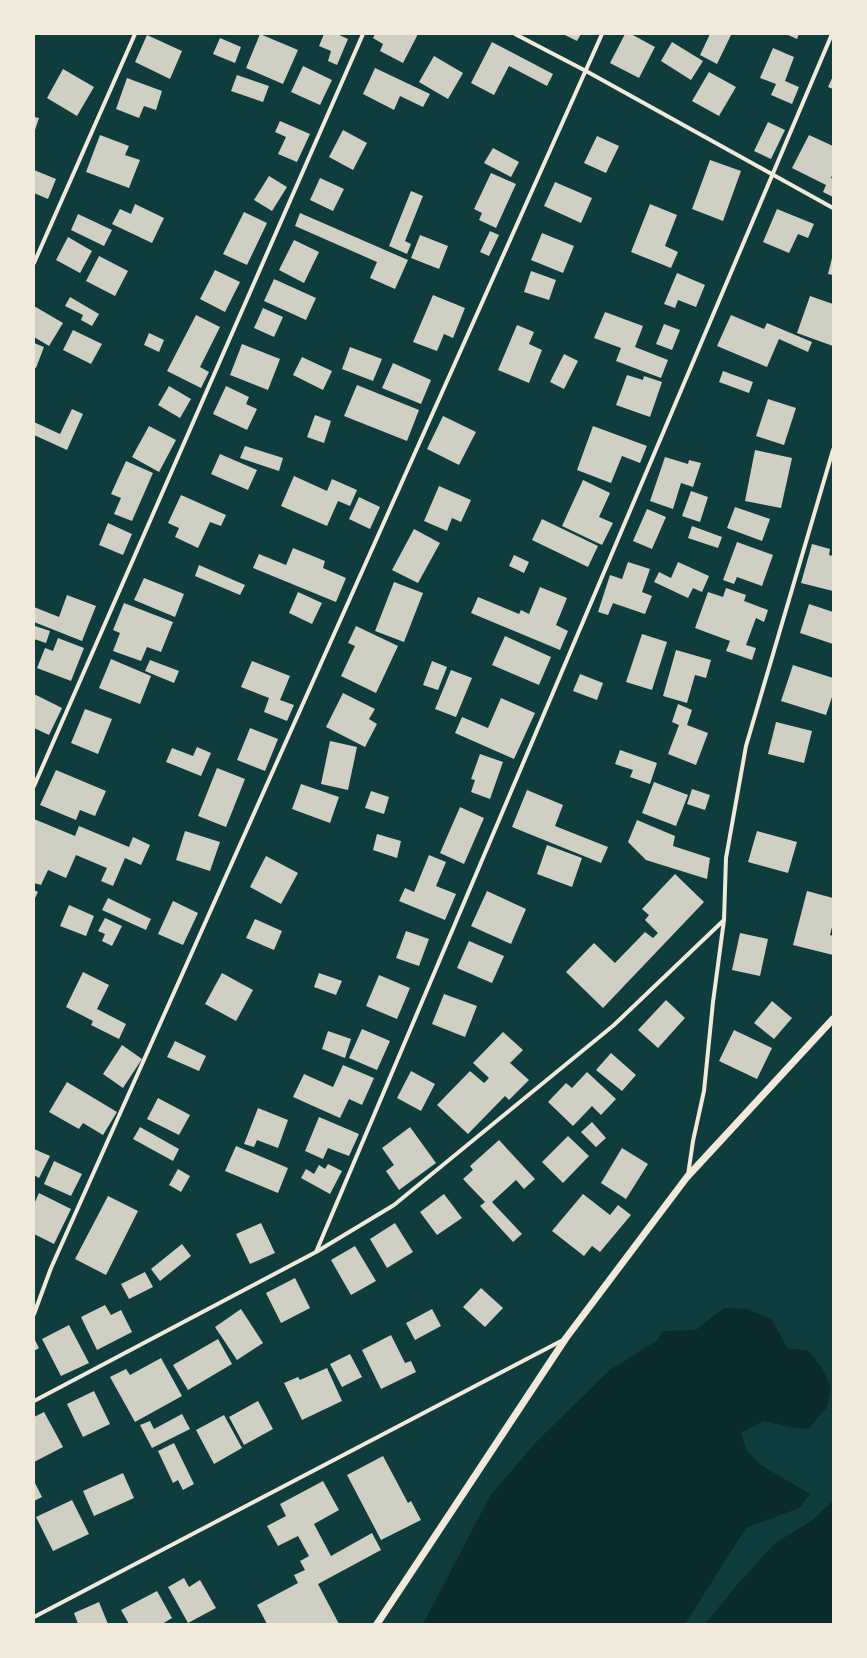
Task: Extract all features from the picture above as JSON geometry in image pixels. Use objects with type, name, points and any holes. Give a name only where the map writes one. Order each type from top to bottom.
[{"type":"street","points":[[34,263],[134,34]]},
{"type":"street","points":[[34,786],[363,34]]},
{"type":"street","points":[[515,34],[586,71],[833,208]]},
{"type":"street","points":[[34,1314],[50,1268],[602,34]]},
{"type":"street","points":[[316,1252],[832,34]]},
{"type":"street","points":[[687,1177],[704,1091],[713,1002],[724,920],[726,858],[746,746],[833,450]]},
{"type":"street","points":[[34,1401],[316,1252],[394,1206],[614,1025],[724,920]]},
{"type":"street","points":[[376,1624],[566,1338],[687,1177],[833,1019]]},
{"type":"street","points":[[34,1618],[566,1338]]},
{"type":"water","points":[[724,1308],[748,1309],[772,1320],[788,1349],[808,1350],[822,1368],[831,1388],[827,1407],[808,1429],[790,1427],[764,1421],[741,1433],[747,1451],[761,1465],[810,1494],[799,1508],[746,1528],[685,1624],[423,1624],[490,1496],[537,1441],[610,1370],[656,1341],[664,1331],[696,1330]]},
{"type":"water","points":[[833,1501],[833,1624],[705,1624],[737,1585],[774,1544],[811,1521]]},
{"type":"building","points":[[260,34],[298,50],[283,84],[246,68]]},
{"type":"building","points":[[324,34],[337,34],[348,39],[337,65],[328,61],[331,51],[319,46]]},
{"type":"building","points":[[375,34],[418,34],[403,63],[380,51],[383,44],[373,38]]},
{"type":"building","points":[[563,34],[581,34],[577,41]]},
{"type":"building","points":[[625,34],[631,34],[655,47],[639,78],[610,63]]},
{"type":"building","points":[[710,34],[731,35],[717,64],[700,55]]},
{"type":"building","points":[[786,34],[799,34],[797,39]]},
{"type":"building","points":[[147,35],[182,51],[170,79],[135,62]]},
{"type":"building","points":[[220,38],[241,47],[235,63],[213,54]]},
{"type":"building","points":[[492,42],[553,74],[547,86],[509,66],[494,95],[471,83]]},
{"type":"building","points":[[672,42],[703,61],[691,80],[661,61]]},
{"type":"building","points":[[773,48],[794,57],[785,81],[799,87],[792,104],[771,95],[776,84],[760,78]]},
{"type":"building","points":[[434,56],[463,73],[448,99],[419,82]]},
{"type":"building","points":[[303,66],[332,80],[320,105],[291,92]]},
{"type":"building","points":[[375,68],[430,94],[423,107],[400,96],[394,110],[363,94]]},
{"type":"building","points":[[63,69],[94,87],[77,116],[47,98]]},
{"type":"building","points":[[709,72],[736,87],[719,116],[692,101]]},
{"type":"building","points":[[237,75],[269,86],[263,102],[231,91]]},
{"type":"building","points":[[833,76],[833,89],[828,87]]},
{"type":"building","points":[[127,78],[162,91],[156,110],[144,106],[139,118],[116,109]]},
{"type":"building","points":[[34,117],[39,118],[34,133]]},
{"type":"building","points":[[280,121],[310,134],[297,162],[278,154],[286,137],[275,132]]},
{"type":"building","points":[[768,122],[785,130],[771,159],[754,151]]},
{"type":"building","points":[[343,130],[367,143],[353,170],[329,157]]},
{"type":"building","points":[[100,135],[129,146],[125,155],[140,160],[129,188],[86,172]]},
{"type":"building","points":[[809,135],[833,146],[833,173],[831,178],[833,179],[833,197],[823,192],[826,185],[792,168]]},
{"type":"building","points":[[597,136],[619,146],[606,173],[584,163]]},
{"type":"building","points":[[493,148],[519,162],[511,177],[484,163]]},
{"type":"building","points":[[710,160],[741,171],[723,221],[692,209]]},
{"type":"building","points":[[34,170],[56,179],[48,199],[34,193]]},
{"type":"building","points":[[491,173],[516,184],[496,228],[479,220],[482,213],[474,209]]},
{"type":"building","points":[[269,176],[287,187],[272,211],[254,200]]},
{"type":"building","points":[[320,178],[344,189],[333,211],[310,200]]},
{"type":"building","points":[[555,182],[592,198],[581,223],[544,206]]},
{"type":"building","points":[[411,191],[423,196],[405,241],[411,244],[407,254],[389,246]]},
{"type":"building","points":[[135,204],[164,218],[152,243],[112,224],[120,209],[131,214]]},
{"type":"building","points":[[650,204],[677,215],[665,246],[678,252],[671,268],[631,252]]},
{"type":"building","points":[[777,209],[814,224],[808,238],[798,234],[789,253],[763,242]]},
{"type":"building","points":[[244,212],[267,223],[247,265],[223,254]]},
{"type":"building","points":[[300,213],[408,260],[395,289],[370,278],[377,262],[295,226]]},
{"type":"building","points":[[78,214],[112,230],[104,246],[71,230]]},
{"type":"building","points":[[490,231],[499,235],[489,256],[480,252]]},
{"type":"building","points":[[542,233],[574,246],[563,273],[531,260]]},
{"type":"building","points":[[420,235],[448,246],[439,269],[411,258]]},
{"type":"building","points":[[68,237],[92,251],[80,273],[56,260]]},
{"type":"building","points":[[294,240],[319,252],[304,283],[279,270]]},
{"type":"building","points":[[99,256],[128,271],[115,296],[86,281]]},
{"type":"building","points":[[833,258],[833,275],[828,274]]},
{"type":"building","points":[[215,270],[240,282],[225,312],[200,299]]},
{"type":"building","points":[[531,271],[556,280],[549,300],[524,292]]},
{"type":"building","points":[[677,273],[705,285],[696,307],[678,300],[675,308],[664,304]]},
{"type":"building","points":[[274,279],[316,298],[306,320],[264,301]]},
{"type":"building","points":[[433,295],[465,308],[453,338],[444,334],[437,351],[413,342]]},
{"type":"building","points":[[810,296],[833,304],[833,346],[797,333]]},
{"type":"building","points":[[70,297],[99,314],[92,326],[81,320],[83,315],[65,306]]},
{"type":"building","points":[[34,306],[63,323],[49,346],[34,337]]},
{"type":"building","points":[[263,308],[283,317],[274,337],[254,328]]},
{"type":"building","points":[[605,312],[643,326],[635,347],[668,360],[661,378],[616,361],[621,348],[594,338]]},
{"type":"building","points":[[196,315],[220,327],[200,367],[209,372],[201,388],[167,371]]},
{"type":"building","points":[[731,315],[764,329],[767,323],[812,342],[808,352],[779,339],[767,367],[717,346]]},
{"type":"building","points":[[664,324],[680,330],[672,350],[656,344]]},
{"type":"building","points":[[517,325],[534,332],[529,344],[542,350],[529,383],[498,370]]},
{"type":"building","points":[[73,330],[102,344],[91,364],[63,350]]},
{"type":"building","points":[[149,333],[164,340],[159,352],[144,345]]},
{"type":"building","points":[[34,343],[44,347],[36,368],[34,367]]},
{"type":"building","points":[[242,344],[280,359],[268,390],[230,375]]},
{"type":"building","points":[[350,347],[382,359],[373,381],[342,369]]},
{"type":"building","points":[[564,354],[578,361],[564,389],[550,382]]},
{"type":"building","points":[[302,357],[332,371],[323,390],[293,375]]},
{"type":"building","points":[[393,363],[431,380],[421,404],[382,388]]},
{"type":"building","points":[[723,371],[753,382],[749,393],[719,382]]},
{"type":"building","points":[[627,375],[643,380],[644,376],[662,382],[650,417],[616,405]]},
{"type":"building","points":[[357,385],[419,410],[407,441],[344,416]]},
{"type":"building","points":[[169,386],[191,399],[180,418],[158,405]]},
{"type":"building","points":[[226,386],[249,397],[246,404],[257,409],[247,430],[213,414]]},
{"type":"building","points":[[768,399],[796,408],[784,445],[756,436]]},
{"type":"building","points":[[72,409],[83,414],[67,450],[34,435],[34,422],[60,434]]},
{"type":"building","points":[[315,415],[331,421],[324,443],[307,437]]},
{"type":"building","points":[[443,416],[476,432],[459,465],[427,449]]},
{"type":"building","points":[[149,426],[176,440],[159,472],[132,457]]},
{"type":"building","points":[[593,426],[647,446],[640,463],[622,456],[611,483],[577,470]]},
{"type":"building","points":[[245,446],[283,458],[279,471],[240,458]]},
{"type":"building","points":[[755,450],[792,458],[781,508],[745,501]]},
{"type":"building","points":[[220,454],[257,470],[248,490],[211,474]]},
{"type":"building","points":[[665,457],[688,464],[689,460],[701,463],[693,487],[681,483],[673,509],[650,501]]},
{"type":"building","points":[[126,461],[153,473],[132,521],[114,514],[121,498],[111,494]]},
{"type":"building","points":[[294,476],[327,491],[332,479],[357,490],[350,506],[338,501],[327,526],[281,506]]},
{"type":"building","points":[[583,480],[610,493],[599,517],[613,523],[602,545],[562,526]]},
{"type":"building","points":[[439,486],[471,500],[461,522],[452,518],[447,531],[424,521]]},
{"type":"building","points":[[691,491],[708,497],[700,522],[682,516]]},
{"type":"building","points":[[181,495],[226,515],[221,526],[210,522],[198,548],[175,537],[179,528],[168,523]]},
{"type":"building","points":[[359,497],[380,507],[370,529],[349,519]]},
{"type":"building","points":[[735,507],[770,519],[762,541],[727,528]]},
{"type":"building","points":[[647,509],[666,517],[652,549],[633,541]]},
{"type":"building","points":[[542,519],[598,546],[588,567],[532,540]]},
{"type":"building","points":[[108,523],[132,534],[123,555],[99,545]]},
{"type":"building","points":[[692,526],[722,537],[718,548],[688,538]]},
{"type":"building","points":[[414,529],[440,543],[418,583],[392,570]]},
{"type":"building","points":[[737,542],[773,555],[762,586],[737,577],[734,584],[723,580]]},
{"type":"building","points":[[812,544],[830,549],[829,555],[833,556],[833,591],[801,583]]},
{"type":"building","points":[[293,548],[325,561],[323,568],[346,578],[336,602],[253,568],[259,554],[286,565]]},
{"type":"building","points":[[514,555],[529,562],[524,573],[509,566]]},
{"type":"building","points":[[628,562],[650,569],[642,592],[652,596],[645,614],[613,603],[608,615],[598,612],[610,575],[622,579]]},
{"type":"building","points":[[678,562],[709,576],[702,592],[693,588],[688,598],[654,582],[659,572],[671,578]]},
{"type":"building","points":[[199,565],[245,585],[240,595],[195,576]]},
{"type":"building","points":[[144,578],[184,594],[175,617],[134,600]]},
{"type":"building","points":[[394,582],[423,593],[404,642],[375,631]]},
{"type":"building","points":[[540,587],[567,598],[556,625],[568,631],[560,650],[471,613],[478,597],[519,614],[521,610],[529,614]]},
{"type":"building","points":[[726,588],[746,595],[744,601],[768,610],[764,622],[756,618],[746,645],[756,648],[752,660],[726,651],[730,641],[695,628],[708,592],[723,597]]},
{"type":"building","points":[[298,592],[322,603],[312,624],[289,613]]},
{"type":"building","points":[[67,595],[96,606],[82,641],[34,622],[34,607],[59,617]]},
{"type":"building","points":[[124,603],[173,622],[161,652],[147,647],[141,661],[113,651],[120,633],[113,630]]},
{"type":"building","points":[[809,604],[833,612],[833,644],[800,633]]},
{"type":"building","points":[[35,626],[50,631],[46,643],[34,639]]},
{"type":"building","points":[[356,626],[398,646],[376,693],[341,676],[355,646],[348,643]]},
{"type":"building","points":[[642,634],[667,642],[652,690],[626,682]]},
{"type":"building","points":[[505,636],[551,657],[539,685],[492,665]]},
{"type":"building","points":[[58,638],[84,648],[71,681],[37,668],[45,648],[53,651]]},
{"type":"building","points":[[676,650],[711,660],[706,678],[695,675],[687,703],[663,696]]},
{"type":"building","points":[[111,659],[151,676],[140,704],[99,688]]},
{"type":"building","points":[[150,660],[179,671],[174,683],[145,671]]},
{"type":"building","points":[[252,661],[290,676],[280,700],[294,705],[287,721],[264,712],[269,698],[241,687]]},
{"type":"building","points":[[432,661],[447,667],[438,690],[423,685]]},
{"type":"building","points":[[793,665],[833,678],[833,694],[826,715],[781,701]]},
{"type":"building","points":[[451,670],[472,678],[456,717],[435,709]]},
{"type":"building","points":[[580,674],[603,683],[597,700],[573,691]]},
{"type":"building","points":[[343,693],[375,709],[369,719],[377,724],[365,747],[326,727]]},
{"type":"building","points":[[34,694],[62,708],[49,735],[34,728]]},
{"type":"building","points":[[501,698],[535,713],[514,759],[455,733],[462,717],[488,728]]},
{"type":"building","points":[[678,704],[692,710],[687,725],[708,733],[696,765],[668,754],[679,725],[672,722]]},
{"type":"building","points":[[85,709],[112,719],[98,754],[71,743]]},
{"type":"building","points":[[776,722],[812,731],[804,763],[768,754]]},
{"type":"building","points":[[250,728],[278,739],[265,771],[237,760]]},
{"type":"building","points":[[330,741],[357,747],[348,790],[321,784]]},
{"type":"building","points":[[197,747],[211,753],[201,776],[166,762],[172,748],[193,756]]},
{"type":"building","points":[[620,750],[657,763],[650,784],[630,777],[633,770],[615,764]]},
{"type":"building","points":[[480,754],[503,762],[490,799],[471,792],[475,780],[471,779]]},
{"type":"building","points":[[217,768],[245,779],[226,827],[198,816]]},
{"type":"building","points":[[56,770],[106,791],[95,816],[80,810],[76,820],[40,805]]},
{"type":"building","points":[[654,782],[688,795],[676,826],[642,813]]},
{"type":"building","points":[[301,784],[339,797],[330,823],[292,809]]},
{"type":"building","points":[[692,789],[710,795],[705,810],[687,804]]},
{"type":"building","points":[[527,790],[563,805],[555,826],[608,847],[601,863],[512,827]]},
{"type":"building","points":[[371,791],[389,797],[384,814],[365,808]]},
{"type":"building","points":[[460,807],[484,818],[464,864],[440,853]]},
{"type":"building","points":[[34,819],[75,836],[79,826],[129,847],[133,837],[150,845],[141,865],[125,858],[113,886],[101,881],[107,868],[76,855],[66,878],[48,870],[41,885],[34,883]]},
{"type":"building","points":[[637,820],[675,836],[673,846],[710,858],[707,879],[646,860],[628,842]]},
{"type":"building","points":[[185,831],[220,842],[210,871],[176,860]]},
{"type":"building","points":[[757,831],[797,842],[788,873],[748,862]]},
{"type":"building","points":[[377,834],[401,841],[397,858],[373,850]]},
{"type":"building","points":[[547,845],[582,858],[572,887],[537,874]]},
{"type":"building","points":[[429,855],[446,862],[436,886],[456,894],[445,920],[399,901],[405,888],[414,892]]},
{"type":"building","points":[[266,856],[298,873],[281,904],[250,887]]},
{"type":"building","points":[[675,874],[704,902],[603,1008],[566,972],[594,943],[615,963],[645,932],[653,938],[658,933],[645,920],[649,915],[642,909]]},
{"type":"building","points":[[34,890],[38,892],[34,900]]},
{"type":"building","points":[[487,891],[526,909],[511,944],[471,926]]},
{"type":"building","points":[[807,891],[833,898],[833,923],[830,935],[833,936],[833,955],[793,945]]},
{"type":"building","points":[[108,898],[151,919],[146,930],[102,910]]},
{"type":"building","points":[[173,901],[198,913],[183,945],[158,934]]},
{"type":"building","points":[[69,905],[94,916],[86,936],[60,926]]},
{"type":"building","points":[[105,918],[122,926],[112,946],[102,941],[105,934],[98,931]]},
{"type":"building","points":[[255,919],[282,931],[274,950],[246,938]]},
{"type":"building","points":[[406,931],[429,939],[419,966],[396,958]]},
{"type":"building","points":[[740,933],[768,939],[760,976],[732,970]]},
{"type":"building","points":[[469,941],[504,956],[492,983],[457,968]]},
{"type":"building","points":[[83,972],[109,985],[97,1009],[126,1024],[119,1039],[91,1025],[93,1021],[66,1007]]},
{"type":"building","points":[[222,973],[253,990],[236,1021],[205,1004]]},
{"type":"building","points":[[319,973],[342,981],[336,995],[314,987]]},
{"type":"building","points":[[379,975],[410,988],[397,1019],[366,1006]]},
{"type":"building","points":[[444,994],[477,1006],[465,1037],[432,1024]]},
{"type":"building","points":[[666,1000],[685,1018],[658,1048],[638,1030]]},
{"type":"building","points":[[772,1001],[792,1018],[774,1039],[754,1023]]},
{"type":"building","points":[[362,1029],[390,1041],[377,1070],[349,1058]]},
{"type":"building","points":[[734,1030],[772,1048],[757,1079],[719,1061]]},
{"type":"building","points":[[328,1031],[351,1039],[345,1058],[322,1049]]},
{"type":"building","points":[[503,1032],[523,1050],[510,1063],[529,1080],[509,1100],[505,1096],[468,1134],[437,1105],[470,1071],[484,1083],[489,1078],[473,1063]]},
{"type":"building","points":[[175,1041],[206,1056],[199,1071],[167,1057]]},
{"type":"building","points":[[122,1045],[142,1059],[123,1088],[103,1074]]},
{"type":"building","points":[[611,1053],[636,1075],[622,1091],[596,1070]]},
{"type":"building","points":[[343,1065],[374,1078],[362,1105],[349,1099],[340,1118],[293,1097],[304,1074],[333,1087]]},
{"type":"building","points":[[411,1071],[435,1084],[421,1111],[397,1098]]},
{"type":"building","points":[[587,1072],[616,1099],[601,1115],[592,1106],[573,1126],[548,1102],[566,1083],[572,1088]]},
{"type":"building","points":[[67,1082],[117,1112],[103,1135],[83,1123],[79,1129],[49,1112]]},
{"type":"building","points":[[158,1098],[190,1115],[179,1135],[147,1119]]},
{"type":"building","points":[[258,1108],[288,1120],[278,1148],[257,1140],[254,1147],[244,1144]]},
{"type":"building","points":[[319,1117],[359,1134],[349,1156],[328,1148],[323,1159],[305,1151]]},
{"type":"building","points":[[592,1122],[606,1138],[596,1147],[581,1132]]},
{"type":"building","points":[[140,1127],[179,1149],[173,1161],[133,1139]]},
{"type":"building","points":[[410,1127],[436,1163],[399,1190],[386,1171],[394,1165],[382,1148]]},
{"type":"building","points":[[568,1136],[589,1156],[563,1183],[542,1162]]},
{"type":"building","points":[[499,1140],[535,1179],[524,1189],[516,1180],[492,1202],[522,1234],[513,1242],[480,1206],[485,1202],[463,1179],[473,1170],[470,1166]]},
{"type":"building","points":[[236,1146],[288,1168],[278,1193],[225,1171]]},
{"type":"building","points":[[622,1148],[648,1164],[626,1199],[601,1183]]},
{"type":"building","points":[[34,1149],[50,1156],[39,1178],[34,1175]]},
{"type":"building","points":[[54,1161],[82,1174],[71,1196],[44,1184]]},
{"type":"building","points":[[328,1164],[342,1171],[330,1194],[301,1178],[306,1169],[314,1174],[319,1165],[325,1169]]},
{"type":"building","points":[[178,1169],[190,1176],[181,1192],[169,1185]]},
{"type":"building","points":[[39,1193],[71,1209],[54,1244],[34,1234],[34,1204]]},
{"type":"building","points":[[444,1194],[462,1218],[437,1235],[420,1212]]},
{"type":"building","points":[[583,1194],[610,1215],[618,1205],[631,1215],[600,1252],[592,1246],[584,1256],[552,1231]]},
{"type":"building","points":[[108,1196],[138,1211],[106,1275],[75,1259]]},
{"type":"building","points":[[261,1223],[275,1253],[250,1264],[236,1234]]},
{"type":"building","points":[[395,1223],[413,1252],[387,1268],[370,1239]]},
{"type":"building","points":[[182,1244],[191,1256],[160,1281],[151,1269]]},
{"type":"building","points":[[355,1246],[376,1281],[351,1295],[331,1260]]},
{"type":"building","points":[[145,1272],[153,1287],[129,1299],[121,1284]]},
{"type":"building","points":[[295,1278],[310,1308],[281,1323],[266,1293]]},
{"type":"building","points":[[481,1288],[503,1308],[485,1327],[463,1307]]},
{"type":"building","points":[[105,1305],[111,1315],[121,1310],[132,1332],[97,1350],[81,1317]]},
{"type":"building","points":[[241,1309],[263,1343],[237,1360],[215,1327]]},
{"type":"building","points":[[432,1309],[441,1326],[415,1340],[406,1323]]},
{"type":"building","points":[[69,1325],[89,1363],[61,1376],[42,1339]]},
{"type":"building","points":[[391,1335],[405,1363],[411,1361],[416,1372],[381,1389],[362,1350]]},
{"type":"building","points":[[34,1338],[39,1348],[34,1351]]},
{"type":"building","points":[[218,1339],[232,1364],[188,1390],[173,1365]]},
{"type":"building","points":[[350,1354],[362,1377],[342,1387],[330,1364]]},
{"type":"building","points":[[161,1358],[182,1396],[135,1422],[110,1377],[126,1369],[130,1375]]},
{"type":"building","points":[[327,1368],[342,1401],[302,1420],[284,1383],[298,1377],[300,1380]]},
{"type":"building","points":[[94,1391],[110,1424],[83,1437],[67,1404]]},
{"type":"building","points":[[258,1401],[273,1429],[244,1445],[229,1417]]},
{"type":"building","points":[[44,1412],[63,1447],[34,1462],[34,1417]]},
{"type":"building","points":[[182,1414],[190,1429],[152,1448],[140,1425],[150,1421],[154,1429]]},
{"type":"building","points":[[224,1415],[242,1448],[214,1464],[196,1430]]},
{"type":"building","points":[[174,1443],[194,1484],[183,1490],[178,1480],[173,1483],[158,1451]]},
{"type":"building","points":[[383,1456],[408,1503],[411,1501],[421,1520],[381,1540],[347,1475]]},
{"type":"building","points":[[123,1473],[134,1498],[94,1516],[83,1491]]},
{"type":"building","points":[[34,1481],[42,1497],[34,1501]]},
{"type":"building","points":[[323,1481],[339,1510],[314,1524],[331,1556],[372,1533],[381,1550],[318,1584],[339,1624],[267,1624],[257,1605],[298,1583],[294,1575],[305,1570],[300,1561],[309,1556],[298,1536],[278,1546],[267,1526],[286,1516],[280,1504]]},
{"type":"building","points":[[72,1500],[89,1534],[53,1551],[36,1517]]},
{"type":"building","points":[[184,1578],[189,1587],[200,1580],[216,1608],[188,1623],[168,1587]]},
{"type":"building","points":[[157,1591],[172,1618],[162,1624],[129,1624],[121,1610]]},
{"type":"building","points":[[99,1602],[108,1624],[78,1624],[74,1613]]}]
